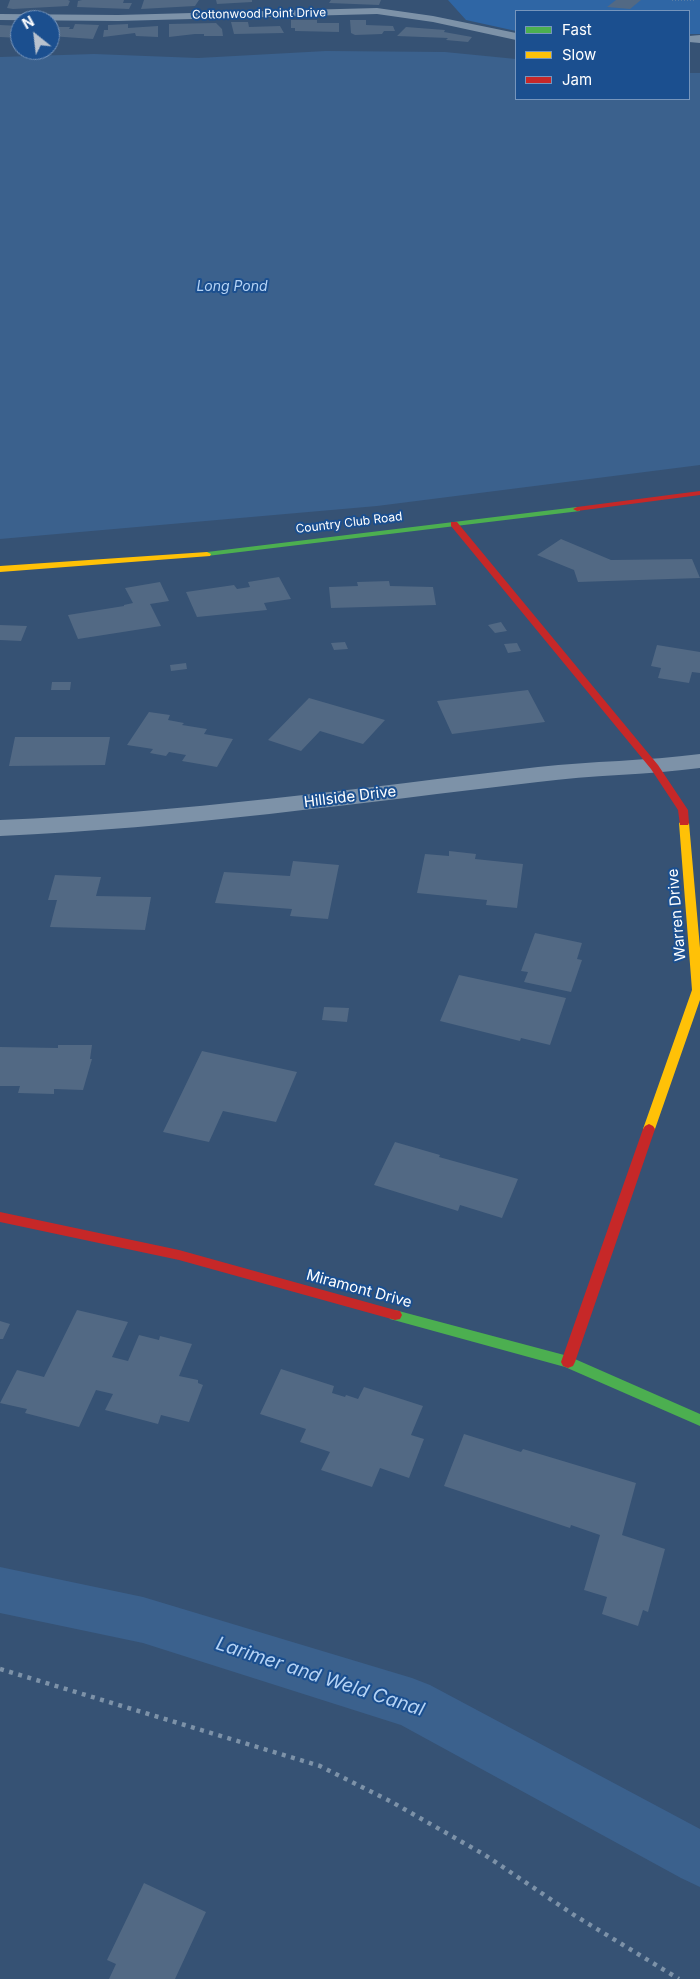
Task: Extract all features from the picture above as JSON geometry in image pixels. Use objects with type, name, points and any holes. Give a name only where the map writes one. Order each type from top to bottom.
[{"type":"street","name":"Cottonwood Point Drive","points":[[0,17],[128,18],[377,11],[433,19],[515,37]]},
{"type":"street","name":"Country Club Road","points":[[0,569],[84,566],[214,553],[700,493]]},
{"type":"street","name":"Warren Drive","points":[[454,524],[655,767],[683,810],[699,990],[568,1362]]},
{"type":"street","name":"Hillside Drive","points":[[0,828],[102,824],[242,811],[542,774],[655,767],[700,761]]},
{"type":"street","name":"Miramont Drive","points":[[0,1216],[179,1255],[568,1362],[700,1420]]},
{"type":"path","points":[[672,0],[696,0]]},
{"type":"path","points":[[0,1670],[21,1674],[320,1766],[390,1800],[485,1855],[574,1915],[679,1979]]},
{"type":"shaded area","points":[[448,0],[700,0],[700,34],[690,34],[690,10],[515,10],[515,31],[466,20]]},
{"type":"water","name":"Long Pond","points":[[326,51],[445,52],[515,59],[515,100],[690,100],[690,73],[700,73],[700,465],[377,506],[0,539],[0,57],[10,57],[10,60],[60,60],[60,55],[94,54],[198,58]]},
{"type":"building","points":[[10,0],[70,1],[68,6],[13,9],[7,8]]},
{"type":"building","points":[[124,0],[123,3],[132,3],[129,9],[77,7],[78,1]]},
{"type":"building","points":[[144,0],[199,0],[195,6],[141,9]]},
{"type":"building","points":[[216,0],[252,0],[252,2],[217,4]]},
{"type":"building","points":[[331,0],[381,0],[379,5],[329,3]]},
{"type":"building","points":[[616,0],[641,0],[630,9],[607,7]]},
{"type":"building","points":[[291,20],[317,20],[317,23],[339,23],[339,32],[295,31],[295,28],[291,28]]},
{"type":"building","points":[[350,20],[366,20],[366,25],[393,26],[395,31],[384,31],[382,34],[355,35],[351,33]]},
{"type":"building","points":[[231,22],[248,22],[249,27],[280,26],[284,33],[234,34]]},
{"type":"building","points":[[216,23],[222,29],[223,36],[195,34],[169,37],[169,24]]},
{"type":"building","points":[[75,24],[99,25],[93,39],[60,37],[60,27],[70,27],[69,29],[73,29]]},
{"type":"building","points":[[128,24],[128,28],[158,26],[158,37],[136,36],[135,33],[103,37],[104,30],[108,30],[108,25]]},
{"type":"building","points":[[0,25],[10,26],[10,38],[0,37]]},
{"type":"building","points":[[406,27],[445,30],[444,32],[472,37],[468,42],[446,40],[448,38],[397,36]]},
{"type":"building","points":[[561,539],[611,560],[692,559],[700,578],[578,582],[574,570],[537,555]]},
{"type":"building","points":[[279,577],[291,599],[264,603],[267,610],[197,617],[186,592],[234,585],[237,589],[250,587],[248,582]]},
{"type":"building","points":[[389,581],[390,586],[433,587],[436,605],[331,608],[329,587],[358,586],[357,582]]},
{"type":"building","points":[[160,582],[169,601],[150,604],[161,626],[78,639],[68,615],[133,603],[125,588]]},
{"type":"building","points":[[501,622],[507,631],[495,633],[488,625]]},
{"type":"building","points":[[0,625],[27,626],[21,641],[0,640]]},
{"type":"building","points":[[345,642],[348,649],[334,650],[331,643]]},
{"type":"building","points":[[517,643],[521,651],[508,653],[504,644]]},
{"type":"building","points":[[657,645],[700,652],[700,673],[692,672],[689,683],[658,678],[661,668],[651,666]]},
{"type":"building","points":[[186,663],[187,669],[171,671],[170,665]]},
{"type":"building","points":[[52,682],[71,682],[70,690],[51,690]]},
{"type":"building","points":[[528,690],[545,722],[452,734],[437,701]]},
{"type":"building","points":[[309,698],[385,720],[363,744],[320,731],[301,751],[268,740]]},
{"type":"building","points":[[149,712],[170,715],[168,720],[184,723],[182,725],[207,729],[204,734],[233,739],[217,767],[182,761],[186,755],[169,752],[166,756],[150,753],[153,749],[127,745]]},
{"type":"building","points":[[15,737],[110,737],[105,765],[9,766]]},
{"type":"building","points":[[449,851],[476,854],[475,859],[523,864],[517,908],[486,905],[487,900],[417,893],[425,854],[449,856]]},
{"type":"building","points":[[293,861],[339,865],[328,919],[290,916],[292,909],[215,903],[224,872],[290,876]]},
{"type":"building","points":[[55,875],[101,877],[96,896],[151,897],[145,930],[50,927],[57,900],[48,900]]},
{"type":"building","points":[[535,933],[582,943],[577,959],[582,960],[571,992],[524,982],[528,972],[521,971]]},
{"type":"building","points":[[459,975],[566,998],[550,1045],[521,1038],[520,1041],[440,1021]]},
{"type":"building","points":[[324,1007],[349,1008],[347,1022],[322,1020]]},
{"type":"building","points":[[58,1045],[92,1045],[90,1059],[92,1059],[83,1090],[54,1089],[54,1094],[18,1093],[20,1086],[0,1086],[0,1047],[58,1048]]},
{"type":"building","points":[[202,1051],[297,1072],[276,1122],[223,1111],[209,1142],[163,1132]]},
{"type":"building","points":[[395,1142],[440,1155],[439,1157],[518,1179],[502,1218],[460,1205],[458,1211],[374,1185]]},
{"type":"building","points":[[77,1310],[128,1322],[112,1357],[128,1361],[139,1335],[159,1340],[160,1336],[192,1344],[179,1376],[198,1380],[198,1383],[203,1385],[189,1422],[161,1415],[158,1424],[105,1410],[113,1394],[96,1390],[79,1427],[25,1413],[27,1409],[0,1403],[17,1370],[44,1377]]},
{"type":"building","points":[[0,1321],[10,1324],[3,1339],[0,1339]]},
{"type":"building","points":[[281,1369],[334,1386],[332,1393],[345,1397],[346,1395],[358,1399],[364,1387],[423,1406],[411,1435],[424,1439],[409,1478],[380,1468],[372,1487],[321,1470],[330,1452],[300,1442],[306,1429],[260,1414]]},
{"type":"building","points":[[464,1434],[521,1452],[523,1449],[636,1483],[622,1535],[665,1549],[648,1612],[643,1610],[638,1626],[602,1614],[607,1597],[584,1590],[600,1535],[571,1525],[570,1528],[444,1486]]},
{"type":"building","points":[[144,1883],[206,1912],[175,1979],[109,1979],[116,1964],[107,1960]]},
{"type":"waterway","name":"Larimer and Weld Canal","points":[[0,1590],[143,1620],[412,1703],[700,1859]]},
{"type":"traffic: fast","points":[[207,554],[577,509]]},
{"type":"traffic: fast","points":[[395,1315],[568,1362],[700,1420]]},
{"type":"traffic: slow","points":[[0,569],[207,554]]},
{"type":"traffic: slow","points":[[649,1129],[698,990],[684,823]]},
{"type":"traffic: jam","points":[[577,509],[700,493]]},
{"type":"traffic: jam","points":[[454,524],[655,767],[683,810],[684,823]]},
{"type":"traffic: jam","points":[[568,1362],[649,1129]]},
{"type":"traffic: jam","points":[[0,1217],[179,1255],[395,1315]]}]
